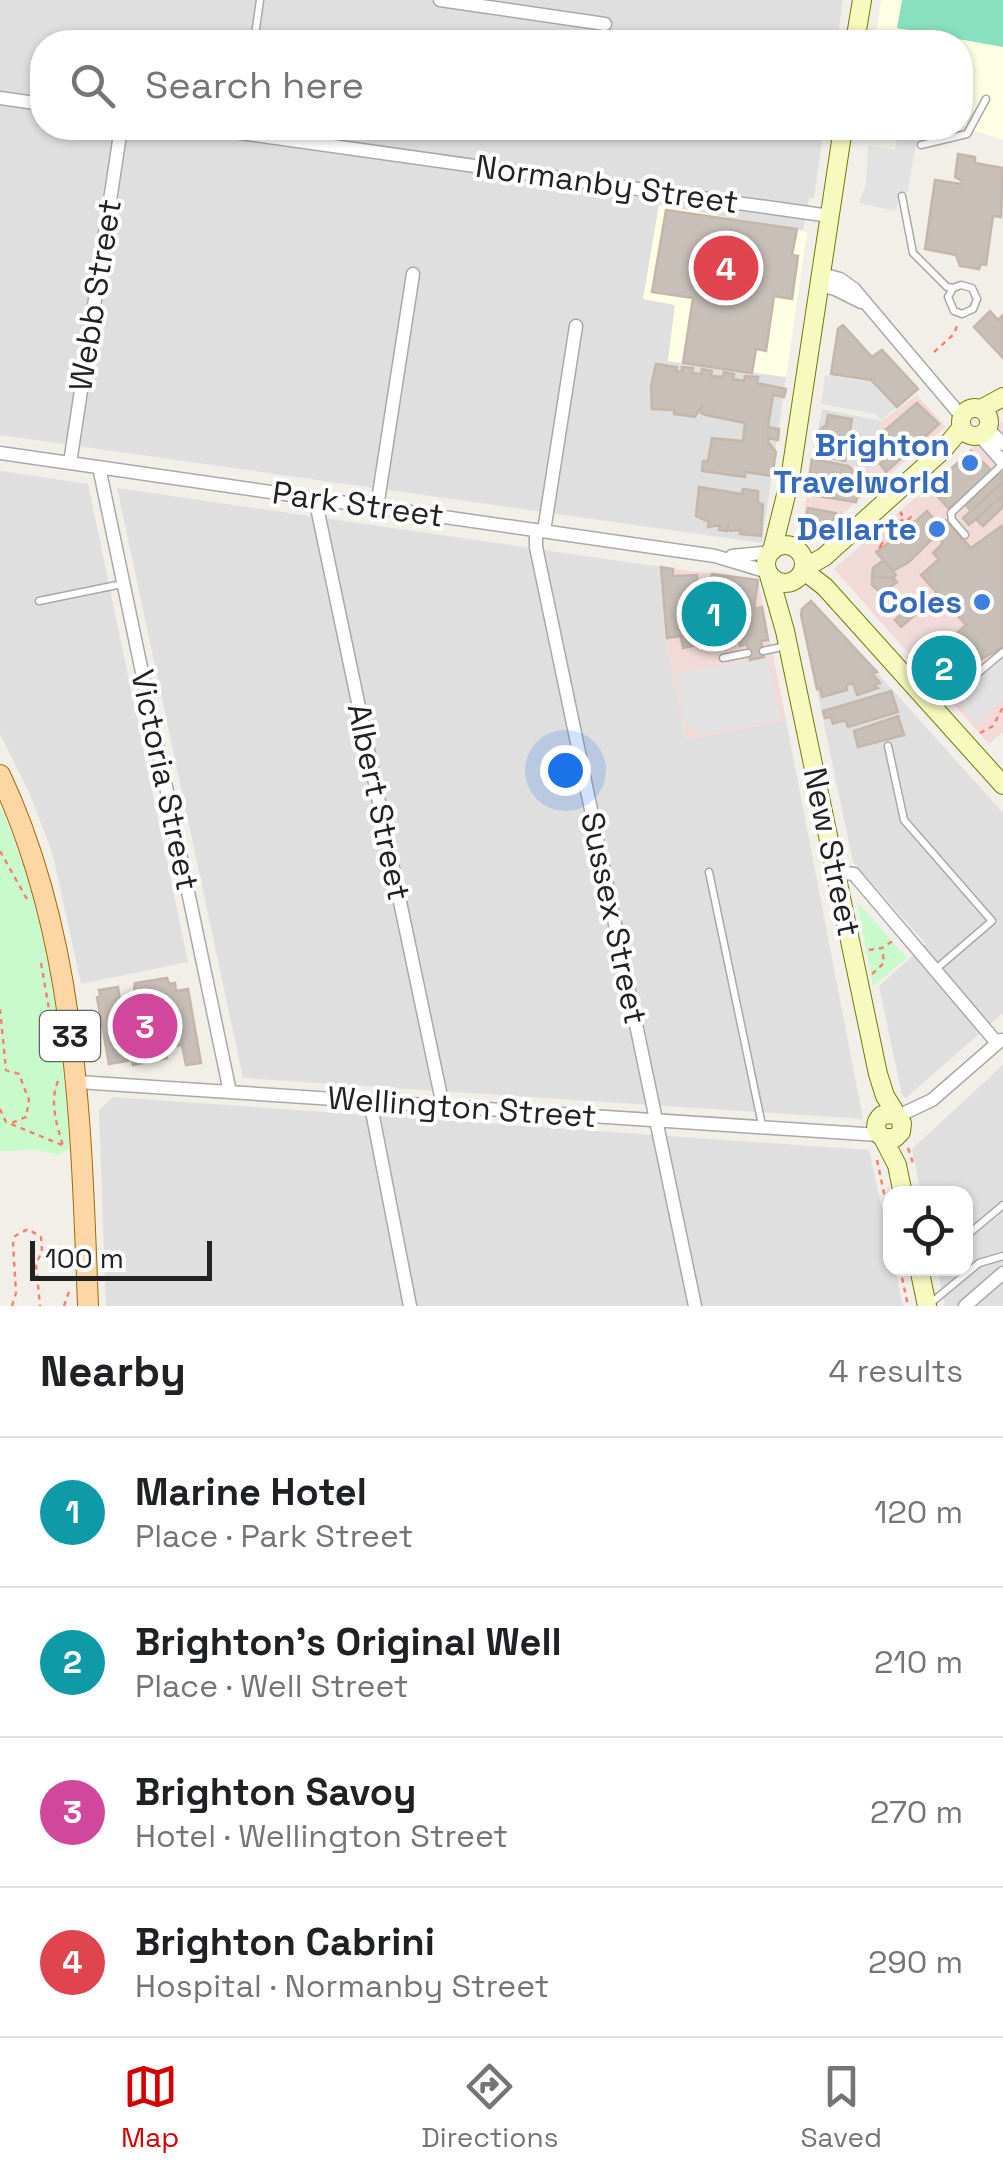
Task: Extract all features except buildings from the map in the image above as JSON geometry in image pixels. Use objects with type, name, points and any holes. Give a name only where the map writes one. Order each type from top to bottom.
[{"type":"main road","points":[[857,30],[862,0]]},
{"type":"main road","name":"New Street","points":[[841,140],[790,480],[766,562],[787,638],[902,1186]]},
{"type":"main road","points":[[769,573],[778,582],[813,552],[839,540],[1003,398]]},
{"type":"main road","name":"New Street","points":[[787,638],[797,567],[791,535],[790,480]]},
{"type":"main road","points":[[830,595],[822,576],[839,540]]},
{"type":"main road","points":[[771,551],[782,546],[797,567],[830,595],[1003,785]]},
{"type":"main road","name":"33","points":[[0,775],[28,840],[44,896],[88,1306]]},
{"type":"main road","points":[[921,1276],[927,1306]]},
{"type":"street","points":[[440,0],[605,24]]},
{"type":"street","points":[[0,98],[30,102]]},
{"type":"street","name":"Webb Street","points":[[70,463],[119,140]]},
{"type":"street","name":"Normanby Street","points":[[309,140],[830,216]]},
{"type":"street","points":[[377,507],[413,274]]},
{"type":"street","points":[[820,280],[848,284],[942,390],[1003,444]]},
{"type":"street","name":"Sussex Street","points":[[576,326],[536,547],[695,1306]]},
{"type":"street","points":[[975,422],[1003,463]]},
{"type":"street","name":"Park Street","points":[[0,453],[715,556],[769,573]]},
{"type":"street","name":"Victoria Street","points":[[99,467],[230,1092]]},
{"type":"street","name":"Albert Street","points":[[315,498],[443,1106]]},
{"type":"street","name":"Park Street","points":[[715,556],[771,551]]},
{"type":"street","points":[[836,872],[854,874],[934,971],[1000,1041],[932,1100],[889,1126]]},
{"type":"street","points":[[842,897],[873,900]]},
{"type":"street","name":"Wellington Street","points":[[64,1080],[847,1132],[889,1126]]},
{"type":"street","points":[[370,1101],[370,1117],[410,1306]]},
{"type":"street","points":[[966,1306],[1003,1273]]},
{"type":"lane","points":[[256,30],[260,0]]},
{"type":"lane","points":[[973,123],[986,100]]},
{"type":"lane","points":[[921,145],[942,140]]},
{"type":"lane","points":[[902,196],[913,253],[932,274],[953,288],[966,285],[976,292],[973,309],[958,313],[949,304],[953,288]]},
{"type":"lane","points":[[966,534],[951,514],[1003,463]]},
{"type":"lane","points":[[39,601],[124,584]]},
{"type":"lane","points":[[762,651],[787,638]]},
{"type":"lane","points":[[935,709],[1003,652]]},
{"type":"lane","points":[[723,658],[748,654]]},
{"type":"lane","points":[[888,746],[904,820],[992,921],[934,971]]},
{"type":"lane","points":[[709,872],[762,1126]]},
{"type":"lane","points":[[973,1230],[1003,1205]]},
{"type":"lane","points":[[927,1306],[978,1263],[1003,1256]]},
{"type":"path","points":[[934,352],[954,334],[958,313]]},
{"type":"path","points":[[899,511],[902,514],[892,527],[902,520],[904,525]]},
{"type":"path","points":[[872,534],[880,546],[900,533],[897,530],[911,517],[914,521],[920,516]]},
{"type":"path","points":[[978,734],[993,726],[1003,707]]},
{"type":"path","points":[[1,854],[30,907]]},
{"type":"path","points":[[853,952],[882,948],[902,934]]},
{"type":"path","points":[[39,948],[51,1021]]},
{"type":"path","points":[[860,986],[884,963],[882,948]]},
{"type":"path","points":[[0,1009],[6,1070],[19,1074],[29,1100],[26,1116],[10,1124]]},
{"type":"path","points":[[61,1138],[55,1111],[64,1080]]},
{"type":"path","points":[[0,1110],[10,1124],[63,1145]]},
{"type":"path","points":[[12,1306],[16,1293],[13,1244],[15,1236],[28,1229],[43,1242],[36,1265],[40,1306]]},
{"type":"path","points":[[902,1276],[908,1306]]},
{"type":"shaded area","points":[[0,0],[843,0],[839,30],[30,30],[30,140],[822,140],[814,198],[809,198],[803,230],[659,205],[644,298],[675,305],[668,361],[786,377],[762,543],[0,435]]},
{"type":"shaded area","points":[[881,0],[1003,0],[1003,140],[973,130],[973,30],[877,30]]},
{"type":"shaded area","points":[[897,140],[921,140],[916,144],[908,191],[898,201],[896,211],[859,203],[866,184],[868,146],[895,150]]},
{"type":"shaded area","points":[[659,205],[807,232],[786,377],[668,361],[675,305],[643,299]]},
{"type":"shaded area","points":[[825,375],[872,382],[896,408],[881,420],[875,414],[821,404]]},
{"type":"shaded area","points":[[917,395],[946,427],[808,543],[800,539],[812,459],[873,469],[882,421]]},
{"type":"shaded area","points":[[822,409],[882,421],[873,469],[812,459]]},
{"type":"shaded area","points":[[1003,421],[1003,732],[989,744],[834,569]]},
{"type":"shaded area","points":[[0,471],[88,484],[188,962],[81,984],[53,855],[30,794],[0,734]]},
{"type":"shaded area","points":[[117,488],[661,567],[665,637],[686,740],[786,720],[863,1119],[243,1078]]},
{"type":"shaded area","points":[[661,567],[758,580],[786,720],[686,740],[665,637]]},
{"type":"shaded area","points":[[812,600],[1003,813],[1003,1013],[906,1098],[902,1095],[879,986],[926,944],[853,862],[800,610]]},
{"type":"shaded area","points":[[767,657],[780,719],[698,735],[696,726],[686,727],[676,674]]},
{"type":"shaded area","points":[[1003,659],[1003,700],[976,724],[956,700]]},
{"type":"shaded area","points":[[1003,1065],[1003,1306],[945,1306],[939,1276],[973,1276],[973,1186],[920,1186],[912,1149]]},
{"type":"shaded area","points":[[113,1097],[869,1150],[883,1214],[883,1276],[897,1276],[903,1306],[106,1306],[99,1110]]},
{"type":"green space","points":[[902,0],[1003,0],[1003,47],[973,42],[973,30],[897,28]]},
{"type":"green space","points":[[0,807],[29,885],[50,974],[69,1148],[59,1155],[39,1150],[0,1151]]},
{"type":"green space","points":[[858,907],[907,958],[873,986]]},
{"type":"place","name":"Brighton Cabrini","points":[[726,268]]},
{"type":"place","name":"Brighton Travelworld","points":[[970,463]]},
{"type":"place","name":"Dellarte","points":[[937,529]]},
{"type":"place","name":"Coles","points":[[982,602]]},
{"type":"place","name":"Marine Hotel","points":[[714,614]]},
{"type":"place","name":"Brighton’s Original Well","points":[[944,668]]},
{"type":"place","name":"Brighton Savoy","points":[[145,1026]]}]
